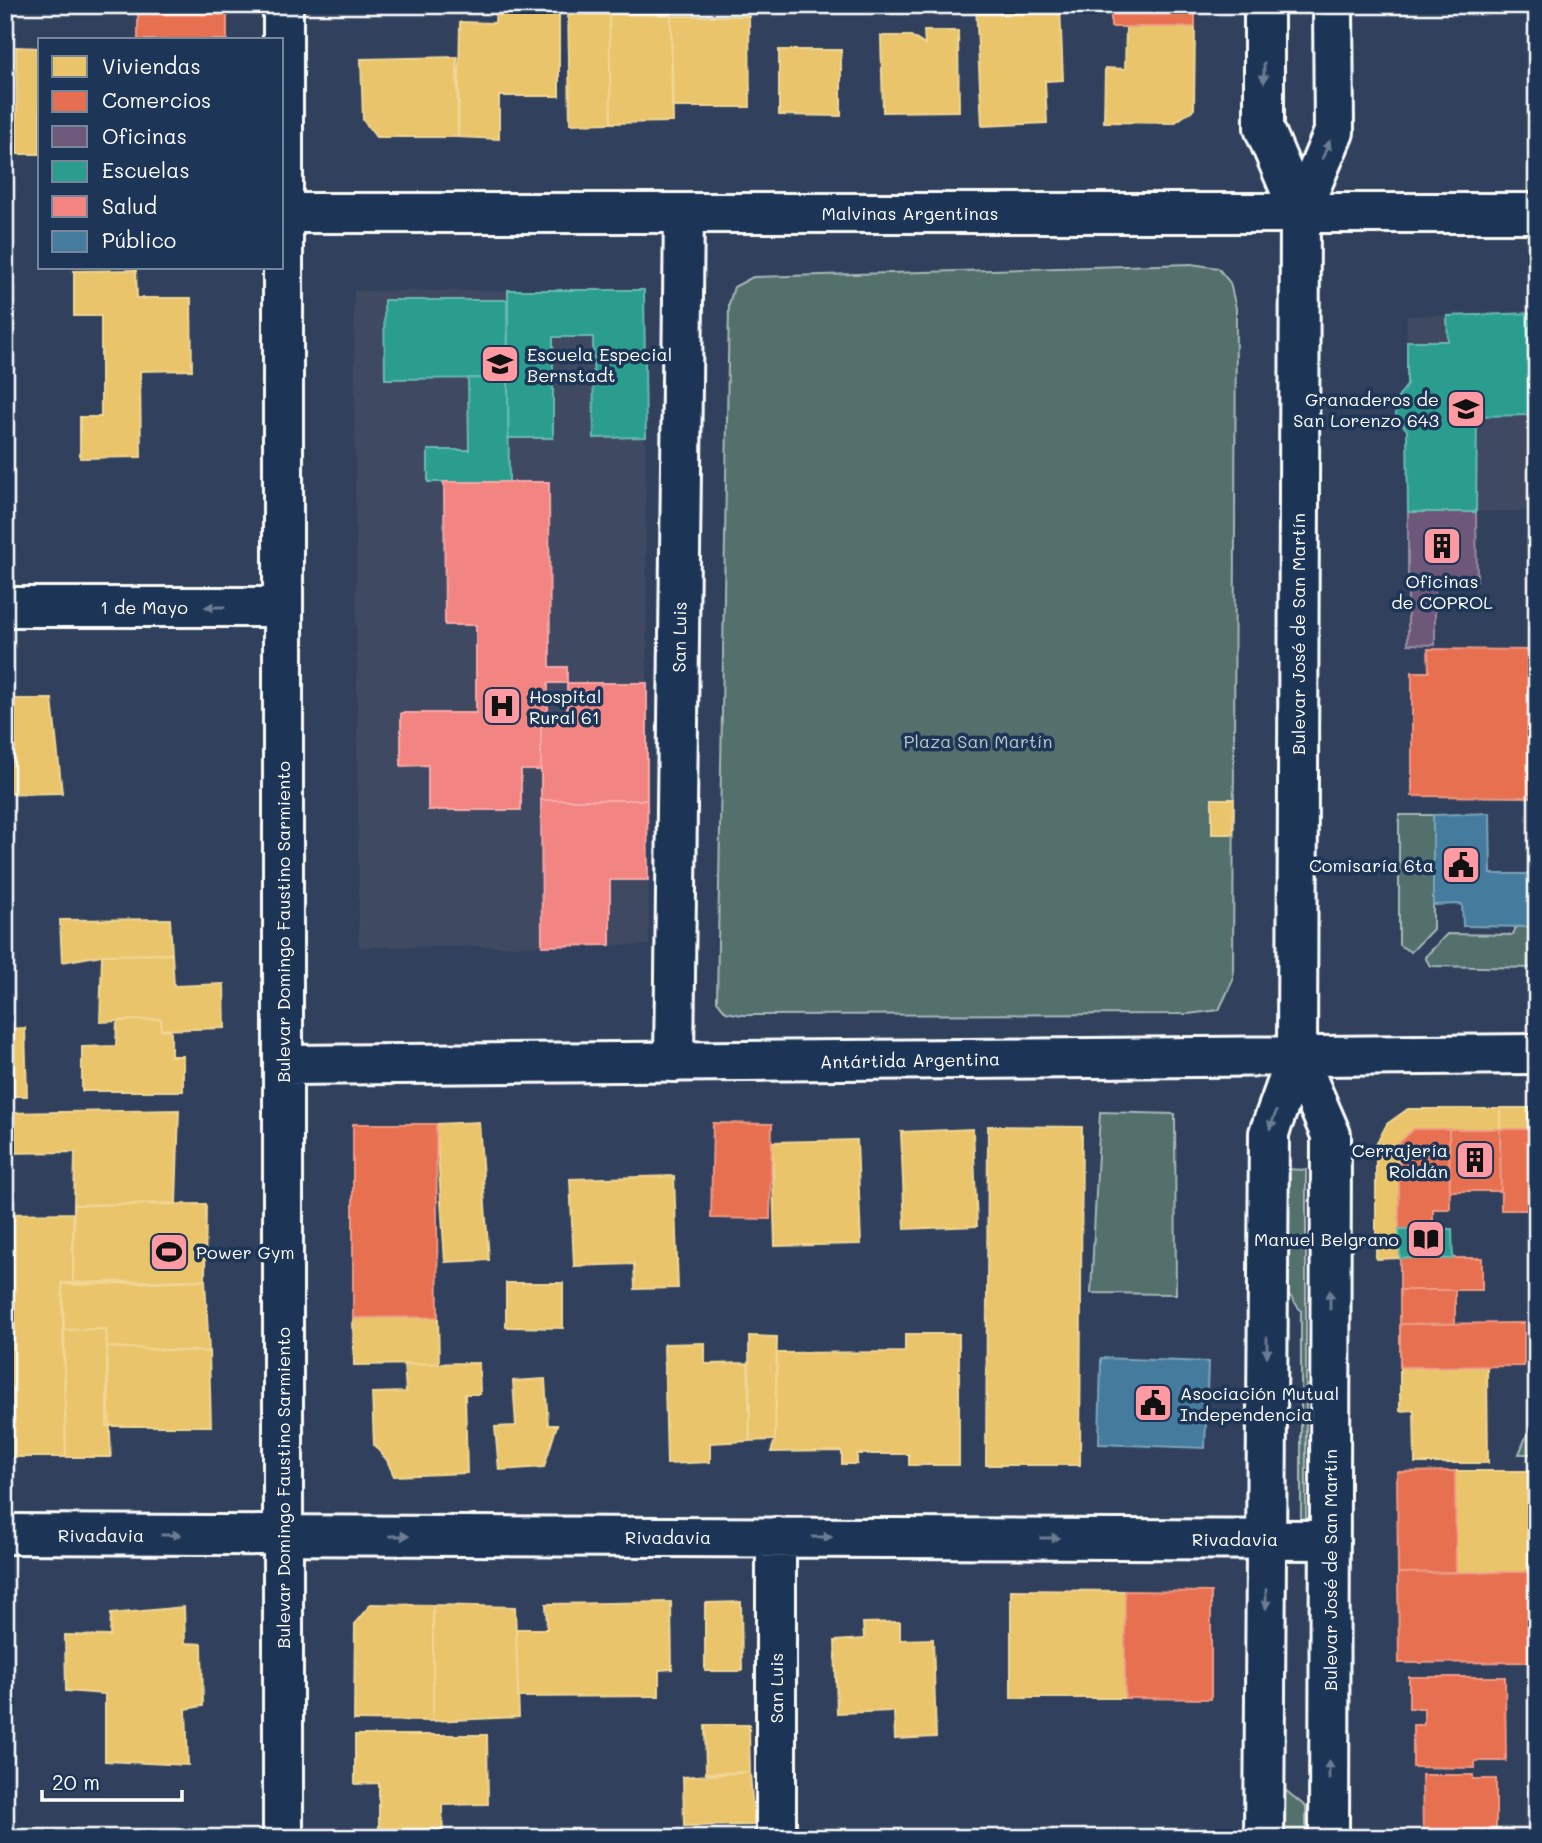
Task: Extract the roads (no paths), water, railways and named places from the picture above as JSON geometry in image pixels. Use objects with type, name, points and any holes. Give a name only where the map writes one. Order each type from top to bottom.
[{"type":"street","name":"Bulevar Domingo Faustino Sarmiento","points":[[283,5],[283,38]]},
{"type":"street","name":"Bulevar José de San Martín","points":[[1264,5],[1264,128],[1300,213]]},
{"type":"street","name":"Bulevar José de San Martín","points":[[1264,1838],[1269,1133],[1297,1056],[1300,213],[1334,132],[1333,5]]},
{"type":"street","name":"Malvinas Argentinas","points":[[284,213],[1537,213]]},
{"type":"street","name":"San Luis","points":[[674,1062],[684,213]]},
{"type":"street","name":"Bulevar Domingo Faustino Sarmiento","points":[[283,270],[283,1838]]},
{"type":"street","name":"1 de Mayo","points":[[5,607],[283,607]]},
{"type":"street","name":"Antártida Argentina","points":[[283,1065],[1537,1054]]},
{"type":"street","name":"Bulevar José de San Martín","points":[[1297,1056],[1331,1135],[1329,1838]]},
{"type":"street","name":"Rivadavia","points":[[5,1534],[1330,1540]]},
{"type":"street","name":"San Luis","points":[[776,1537],[776,1838]]},
{"type":"place","name":"Escuela Especial Bernstadt","points":[[500,364]]},
{"type":"place","name":"Granaderos de San Lorenzo 643","points":[[1466,409]]},
{"type":"place","name":"Oficinas de COPROL","points":[[1442,546]]},
{"type":"place","name":"Hospital Rural 61","points":[[502,706]]},
{"type":"place","name":"Comisaría 6ta","points":[[1461,865]]},
{"type":"place","name":"Cerrajería Roldán","points":[[1475,1160]]},
{"type":"place","name":"Manuel Belgrano","points":[[1426,1239]]},
{"type":"place","name":"Power Gym","points":[[169,1252]]},
{"type":"place","name":"Asociación Mutual Independencia","points":[[1153,1403]]},
{"type":"park label","name":"Plaza San Martín","points":[[978,741]]}]
